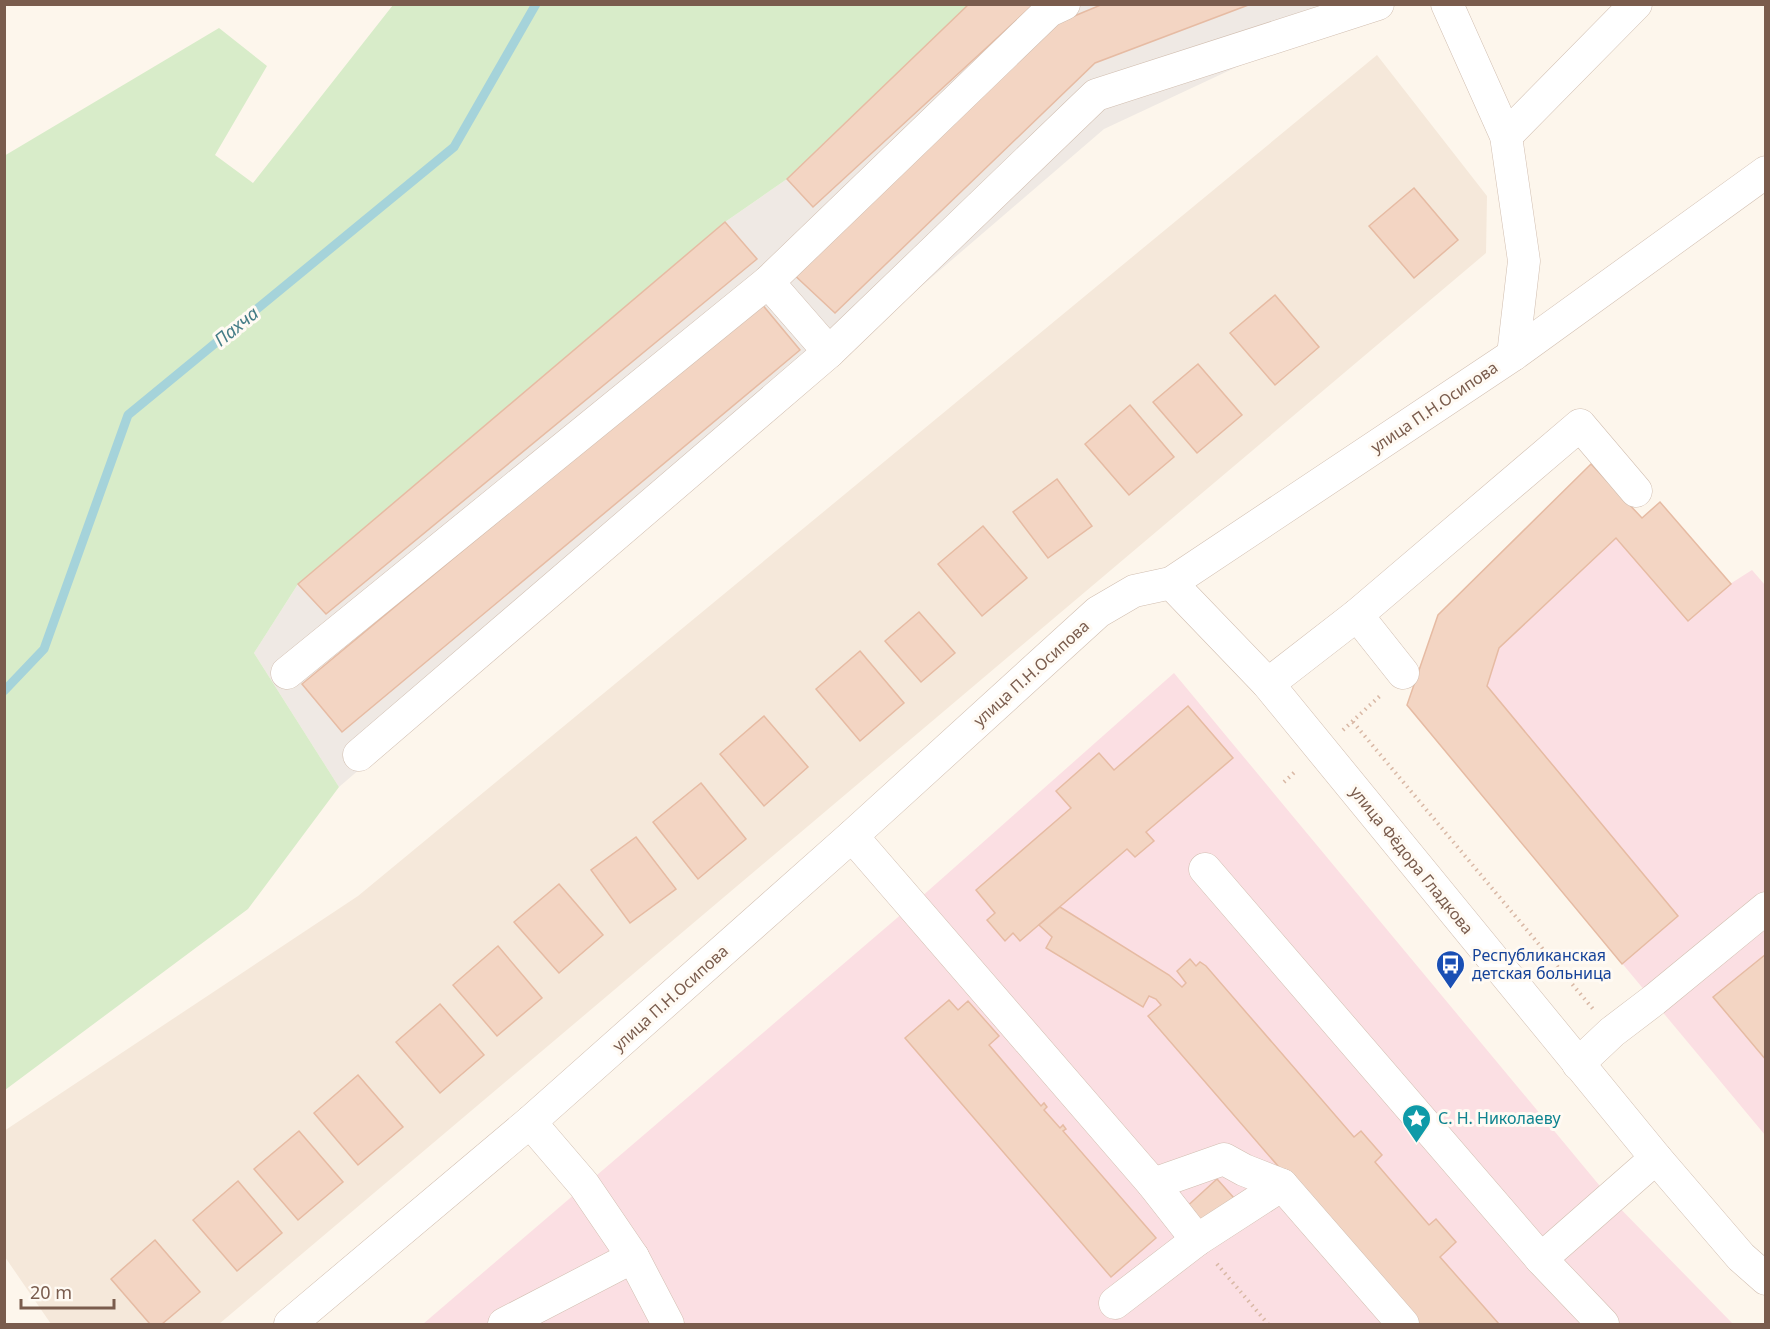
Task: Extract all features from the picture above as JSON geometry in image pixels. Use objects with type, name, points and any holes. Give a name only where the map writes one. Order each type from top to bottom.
[{"type":"street","points":[[286,673],[768,282],[1049,11],[1064,4]]},
{"type":"street","points":[[359,755],[829,352],[1096,95],[1378,4]]},
{"type":"street","name":"улица П.Н.Осипова","points":[[290,1324],[530,1122],[852,836],[1098,612],[1134,591],[1171,583],[1513,355],[1524,261],[1506,136],[1447,4]]},
{"type":"street","points":[[1506,136],[1636,4]]},
{"type":"street","points":[[1513,355],[1766,172]]},
{"type":"street","points":[[768,282],[829,352]]},
{"type":"street","points":[[1268,684],[1357,615],[1580,425],[1636,491]]},
{"type":"street","name":"улица Фёдора Гладкова","points":[[1171,583],[1268,684],[1656,1158],[1741,1257],[1766,1279]]},
{"type":"street","points":[[1357,615],[1403,673]]},
{"type":"street","points":[[852,836],[1153,1184],[1197,1240]]},
{"type":"street","points":[[1205,869],[1542,1259],[1603,1324]]},
{"type":"street","points":[[1578,1064],[1612,1032],[1766,908]]},
{"type":"street","points":[[530,1122],[584,1185],[633,1257],[668,1324]]},
{"type":"street","points":[[1542,1259],[1656,1158]]},
{"type":"street","points":[[1153,1184],[1224,1159],[1244,1170],[1282,1185],[1403,1324]]},
{"type":"street","points":[[1116,1304],[1197,1240],[1282,1185]]},
{"type":"street","points":[[504,1324],[633,1257]]},
{"type":"path","points":[[1353,722],[1612,1032]]},
{"type":"path","points":[[1197,1240],[1268,1324]]},
{"type":"shaded area","points":[[969,5],[1369,5],[1104,129],[339,787],[254,653],[298,584],[725,222],[787,179]]},
{"type":"shaded area","points":[[1377,55],[1487,196],[1486,253],[219,1324],[51,1324],[5,1257],[4,1131],[358,896]]},
{"type":"shaded area","points":[[1591,464],[1642,518],[1660,502],[1730,584],[1752,570],[1765,585],[1765,1135],[1407,705],[1438,615]]},
{"type":"shaded area","points":[[1174,673],[1609,1197],[1733,1324],[423,1324],[911,906]]},
{"type":"green space","points":[[393,5],[969,5],[787,179],[725,222],[298,584],[254,653],[339,787],[248,909],[5,1090],[4,156],[219,28],[267,66],[215,155],[253,183]]},
{"type":"building","points":[[969,4],[1034,4],[813,207],[787,179]]},
{"type":"building","points":[[1103,4],[1251,4],[1095,63],[835,313],[790,271],[1048,27]]},
{"type":"building","points":[[1414,188],[1458,240],[1414,278],[1369,226]]},
{"type":"building","points":[[725,222],[757,259],[326,614],[298,584]]},
{"type":"building","points":[[1275,295],[1319,347],[1275,385],[1230,333]]},
{"type":"building","points":[[761,303],[800,350],[342,732],[302,684]]},
{"type":"building","points":[[1198,364],[1242,415],[1197,453],[1153,402]]},
{"type":"building","points":[[1130,405],[1174,457],[1129,495],[1085,444]]},
{"type":"building","points":[[1591,464],[1642,518],[1660,502],[1731,584],[1688,621],[1616,538],[1499,648],[1487,686],[1678,916],[1622,964],[1407,705],[1438,615]]},
{"type":"building","points":[[1057,479],[1092,526],[1048,558],[1013,512]]},
{"type":"building","points":[[983,526],[1027,578],[982,616],[938,564]]},
{"type":"building","points":[[919,612],[955,653],[921,682],[885,641]]},
{"type":"building","points":[[860,651],[904,703],[860,741],[816,689]]},
{"type":"building","points":[[1188,706],[1233,758],[1146,832],[1154,841],[1135,857],[1127,849],[1020,941],[1013,933],[1005,941],[987,920],[995,913],[976,890],[1071,808],[1056,791],[1099,753],[1114,770]]},
{"type":"building","points":[[764,716],[808,767],[764,806],[720,754]]},
{"type":"building","points":[[701,783],[746,839],[698,879],[653,822]]},
{"type":"building","points":[[636,837],[676,889],[630,923],[591,870]]},
{"type":"building","points":[[559,884],[603,935],[559,973],[514,922]]},
{"type":"building","points":[[1060,907],[1169,975],[1182,987],[1186,983],[1177,971],[1190,959],[1196,966],[1200,962],[1206,966],[1354,1137],[1361,1131],[1382,1155],[1375,1162],[1429,1225],[1436,1219],[1456,1242],[1440,1257],[1499,1324],[1415,1324],[1148,1016],[1161,1005],[1156,999],[1149,996],[1143,1007],[1046,948],[1052,937],[1039,925]]},
{"type":"building","points":[[498,946],[542,998],[497,1036],[453,985]]},
{"type":"building","points":[[1766,954],[1766,1060],[1713,997]]},
{"type":"building","points":[[949,1000],[958,1010],[968,1001],[999,1036],[989,1045],[1041,1106],[1044,1103],[1047,1107],[1044,1110],[1060,1128],[1063,1125],[1066,1129],[1063,1131],[1156,1238],[1111,1277],[905,1038]]},
{"type":"building","points":[[440,1004],[484,1055],[440,1093],[396,1042]]},
{"type":"building","points":[[358,1075],[403,1127],[358,1165],[314,1113]]},
{"type":"building","points":[[299,1131],[343,1182],[298,1220],[254,1169]]},
{"type":"building","points":[[1217,1179],[1234,1198],[1200,1229],[1183,1210]]},
{"type":"building","points":[[238,1181],[282,1233],[237,1271],[193,1220]]},
{"type":"building","points":[[155,1240],[200,1292],[162,1324],[150,1324],[111,1279]]},
{"type":"waterway","name":"Пахча","points":[[4,691],[44,649],[128,415],[454,147],[536,4]]},
{"type":"place","name":"Республиканская детская больница","points":[[1451,990]]},
{"type":"place","name":"С. Н. Николаеву","points":[[1417,1144]]}]
